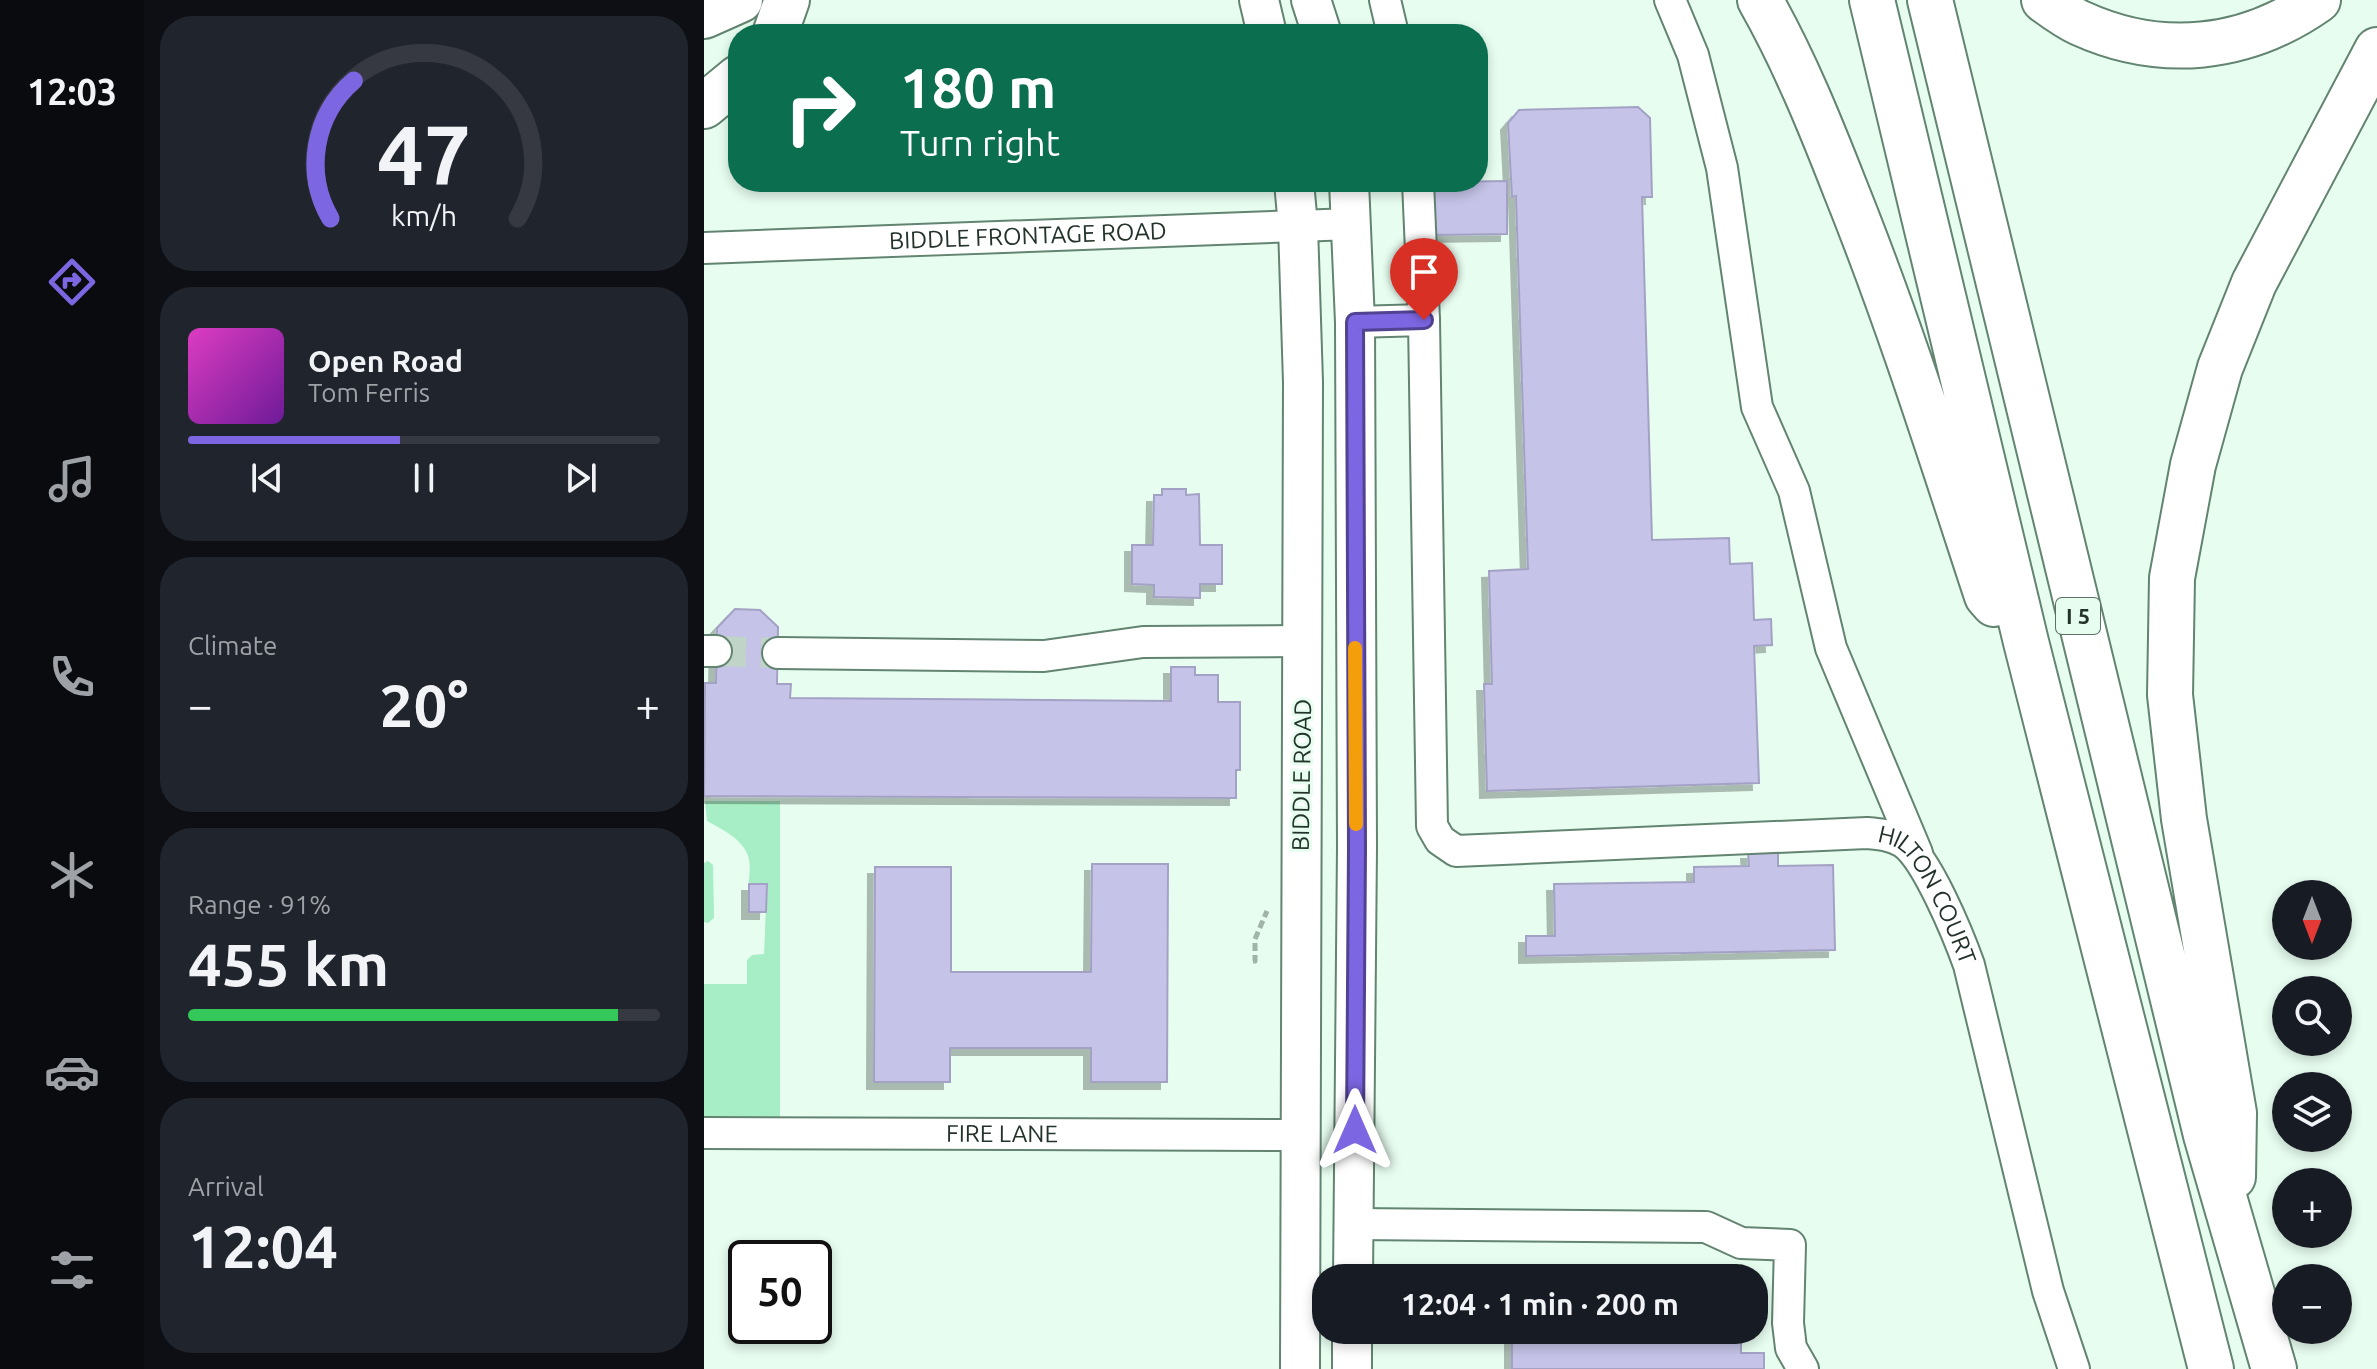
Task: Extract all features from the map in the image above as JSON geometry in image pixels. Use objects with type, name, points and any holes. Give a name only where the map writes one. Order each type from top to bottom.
[{"type":"highway","points":[[704,16],[740,0]]},
{"type":"highway","points":[[779,24],[787,0]]},
{"type":"highway","points":[[1760,0],[1799,76],[1868,245],[1912,365],[1987,596],[2026,642]]},
{"type":"highway","name":"I 5","points":[[1872,0],[2026,642],[2211,1369]]},
{"type":"highway","name":"I 5","points":[[1930,0],[2206,1135],[2274,1369]]},
{"type":"highway","points":[[2044,0],[2077,22],[2120,39],[2179,47],[2244,38],[2298,14],[2318,0]]},
{"type":"highway","points":[[2233,1231],[2234,1113],[2184,819],[2170,695],[2172,578],[2193,465],[2220,368],[2254,283],[2377,50]]},
{"type":"highway","points":[[704,106],[728,86]]},
{"type":"main road","points":[[1259,0],[1265,24]]},
{"type":"main road","points":[[1311,0],[1319,24]]},
{"type":"main road","name":"BIDDLE ROAD","points":[[1295,192],[1303,382],[1300,1369]]},
{"type":"main road","points":[[1350,192],[1355,322],[1357,847],[1353,1264]]},
{"type":"main road","points":[[1352,1344],[1352,1369]]},
{"type":"street","points":[[1385,0],[1391,24]]},
{"type":"street","points":[[1670,0],[1693,55],[1722,168],[1757,407],[1794,491],[1831,648],[1918,855]]},
{"type":"street","points":[[1355,322],[1424,320],[1418,192]]},
{"type":"street","name":"BIDDLE FRONTAGE ROAD","points":[[704,248],[1352,224]]},
{"type":"street","name":"HILTON COURT","points":[[1424,320],[1432,826],[1440,840],[1456,851],[1867,833],[1889,835],[1906,844],[1918,855],[1957,932],[1969,965],[2048,1291],[2074,1369]]},
{"type":"street","points":[[778,653],[1044,656],[1143,642],[1303,641]]},
{"type":"street","name":"FIRE LANE","points":[[704,1133],[1300,1135]]},
{"type":"street","points":[[1354,1224],[1706,1227],[1741,1243],[1790,1245],[1788,1323],[1791,1348],[1803,1369]]},
{"type":"street","name":"HILTON COURT","points":[[2053,1369],[2060,1329]]},
{"type":"path","points":[[1253,961],[1255,939],[1268,908],[1277,909]]},
{"type":"green space","points":[[705,801],[780,801],[780,1119],[704,1118],[704,984],[747,984],[747,960],[752,955],[764,954],[767,884],[749,884],[749,862],[745,850],[731,835],[707,821]]},
{"type":"green space","points":[[708,861],[713,865],[714,918],[708,923],[704,922],[704,863]]},
{"type":"building","points":[[1638,107],[1650,118],[1652,197],[1642,197],[1652,540],[1729,538],[1730,564],[1752,563],[1754,620],[1771,619],[1772,645],[1754,646],[1759,783],[1487,791],[1484,684],[1492,684],[1489,571],[1528,569],[1516,196],[1512,197],[1508,123],[1519,110]]},
{"type":"building","points":[[1488,181],[1507,181],[1507,234],[1434,235],[1433,192],[1488,192]]},
{"type":"building","points":[[1162,489],[1186,489],[1186,495],[1199,494],[1200,545],[1222,545],[1222,584],[1200,584],[1200,598],[1154,597],[1154,585],[1132,584],[1132,545],[1153,545],[1154,495],[1162,495]]},
{"type":"building","points":[[735,609],[760,610],[778,627],[777,684],[791,684],[790,698],[1171,701],[1171,667],[1195,667],[1195,675],[1218,675],[1218,702],[1240,702],[1240,770],[1236,770],[1236,798],[704,796],[705,683],[716,683],[717,628]]},
{"type":"building","points":[[1748,852],[1778,852],[1778,866],[1833,865],[1835,950],[1526,956],[1526,936],[1555,936],[1554,884],[1694,882],[1694,867],[1749,866]]},
{"type":"building","points":[[1092,864],[1168,864],[1167,1082],[1091,1082],[1091,1048],[950,1048],[950,1082],[874,1082],[875,867],[951,867],[951,972],[1091,972]]},
{"type":"building","points":[[749,884],[767,884],[766,912],[749,912]]},
{"type":"building","points":[[1512,1344],[1741,1344],[1741,1353],[1764,1353],[1764,1369],[1512,1369]]},
{"type":"tunnel","points":[[716,651],[778,653]]},
{"type":"slow traffic","points":[[1355,648],[1356,824]]},
{"type":"route","points":[[1355,1130],[1355,322],[1424,320]]}]
